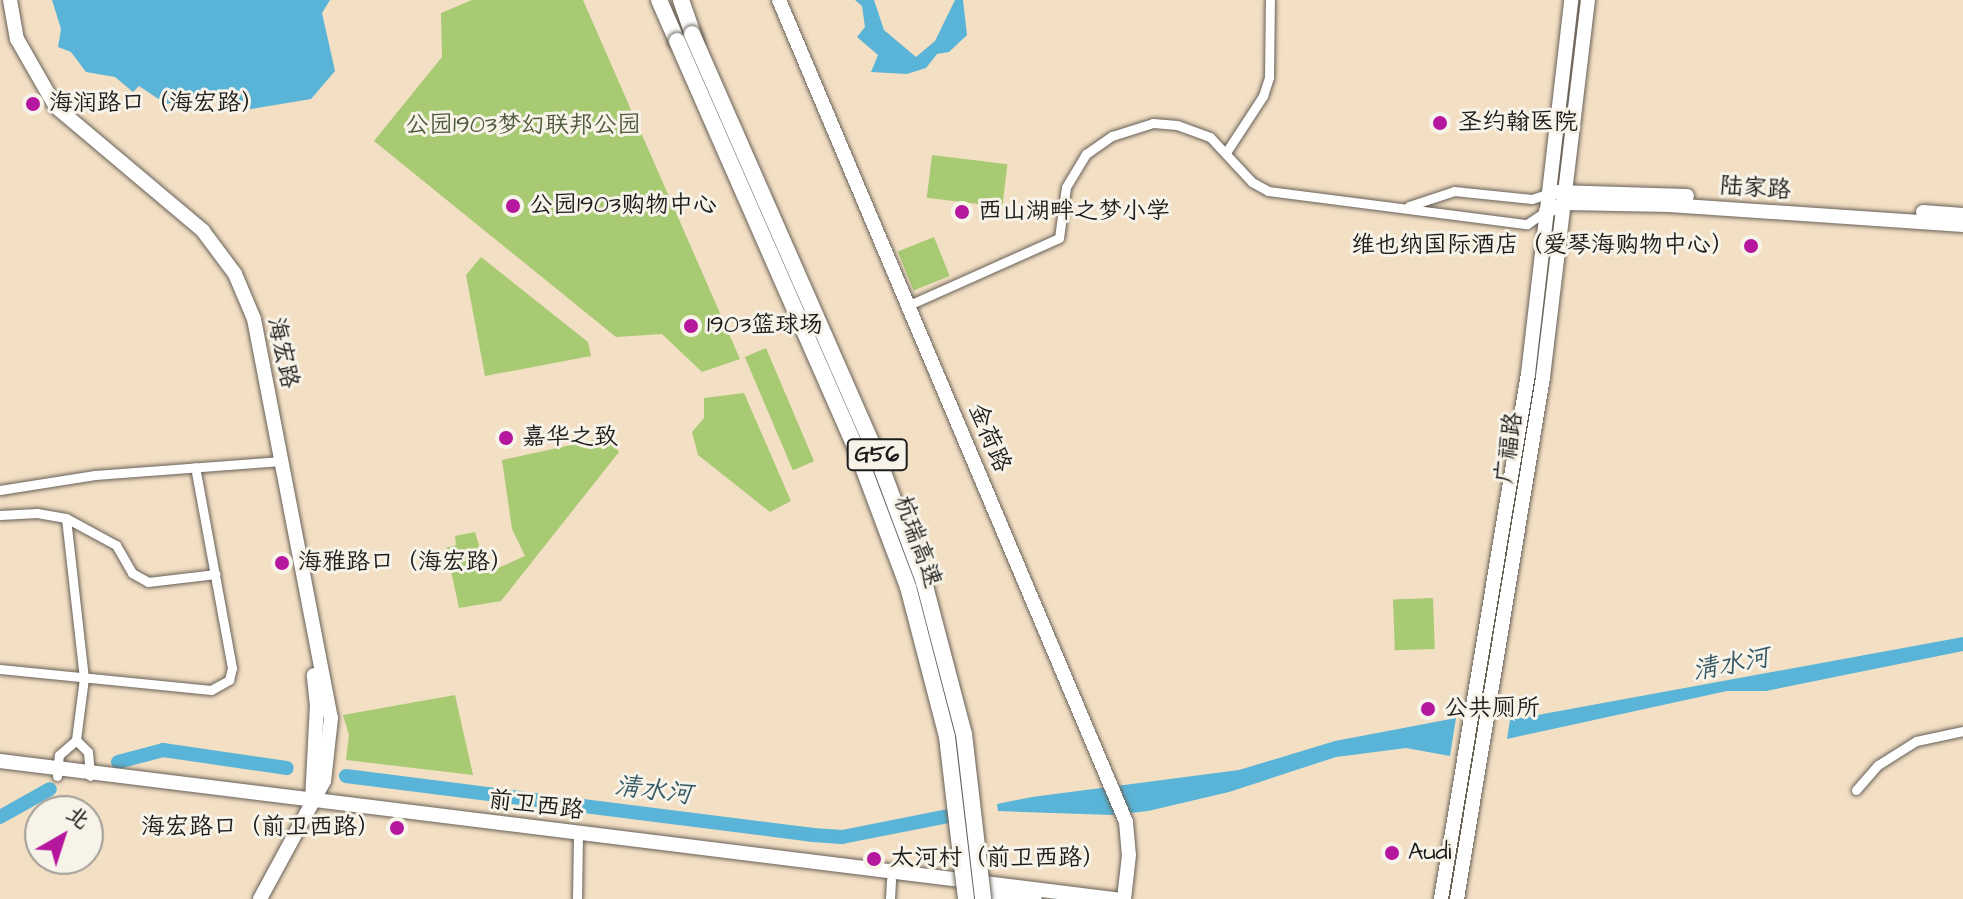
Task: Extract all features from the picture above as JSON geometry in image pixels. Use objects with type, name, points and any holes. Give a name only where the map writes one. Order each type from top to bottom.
[{"type":"highway","name":"杭瑞高速","points":[[659,0],[690,38],[868,435],[918,561],[962,723],[983,899]]},
{"type":"highway","name":"杭瑞高速","points":[[680,0],[690,38],[901,567],[945,726],[966,899]]},
{"type":"main road","name":"海宏路","points":[[2,0],[23,74],[49,112],[197,237],[228,278],[245,321],[277,461],[315,681],[311,804],[260,899]]},
{"type":"main road","name":"海宏路","points":[[5,18],[10,0]]},
{"type":"main road","name":"金荷路","points":[[779,0],[1126,822],[1129,855],[1124,899]]},
{"type":"main road","name":"广福路","points":[[1441,899],[1496,589],[1549,193],[1571,0]]},
{"type":"main road","name":"广福路","points":[[1457,899],[1511,593],[1566,197],[1588,0]]},
{"type":"main road","name":"陆家路","points":[[1549,193],[1566,197],[1963,225]]},
{"type":"main road","name":"陆家路","points":[[1546,211],[1566,197],[1963,215]]},
{"type":"main road","name":"前卫西路","points":[[0,761],[58,772]]},
{"type":"main road","name":"前卫西路","points":[[0,768],[90,775],[1045,899]]},
{"type":"main road","name":"前卫西路","points":[[578,838],[1115,899]]},
{"type":"street","points":[[1227,151],[1263,96],[1269,77],[1270,0]]},
{"type":"street","points":[[909,305],[1059,238],[1059,213],[1070,180],[1094,146],[1112,136],[1153,123],[1177,125],[1210,137],[1227,151],[1252,182],[1268,191],[1409,206],[1527,224],[1546,211]]},
{"type":"street","points":[[1409,206],[1454,191],[1532,199],[1549,193]]},
{"type":"street","points":[[0,490],[195,467],[277,461]]},
{"type":"street","points":[[0,669],[211,690],[229,680],[232,668],[195,467]]},
{"type":"street","points":[[0,515],[37,513],[66,518],[116,545],[132,573],[148,582],[216,574]]},
{"type":"street","points":[[58,772],[59,755],[76,740],[84,678],[66,518]]},
{"type":"street","points":[[1856,790],[1878,765],[1916,741],[1963,731]]},
{"type":"street","points":[[76,740],[88,752],[90,775]]},
{"type":"street","points":[[577,899],[578,838]]},
{"type":"street","points":[[890,899],[891,880]]},
{"type":"green space","name":"公园1903梦幻联邦公园","points":[[472,0],[583,0],[740,359],[702,372],[662,334],[616,337],[374,141],[442,57],[441,13]]},
{"type":"green space","points":[[932,155],[1007,164],[1002,207],[927,198]]},
{"type":"green space","points":[[934,237],[950,276],[914,291],[898,252]]},
{"type":"green space","points":[[481,257],[588,342],[591,356],[485,376],[466,275]]},
{"type":"green space","points":[[766,348],[814,461],[793,470],[745,357]]},
{"type":"green space","points":[[744,393],[791,501],[770,512],[698,455],[692,432],[704,418],[704,398]]},
{"type":"green space","points":[[608,437],[619,452],[501,601],[459,608],[446,548],[456,545],[455,536],[475,532],[482,555],[498,568],[525,556],[512,529],[502,460]]},
{"type":"green space","points":[[1433,598],[1435,649],[1395,650],[1393,599]]},
{"type":"green space","points":[[455,695],[473,775],[346,760],[349,735],[343,715]]},
{"type":"water","points":[[52,0],[330,0],[322,13],[335,71],[311,99],[251,109],[224,90],[166,104],[139,86],[133,92],[115,77],[86,72],[71,52],[58,47],[61,29]]},
{"type":"water","points":[[855,0],[874,0],[884,30],[916,57],[935,41],[955,0],[963,0],[967,35],[949,52],[937,54],[926,68],[907,74],[871,72],[878,55],[857,37],[865,27],[862,6]]},
{"type":"water","points":[[1963,637],[1963,651],[1766,691],[1727,691],[1507,739],[1510,720]]},
{"type":"water","points":[[1456,718],[1450,756],[1406,748],[1336,757],[1229,792],[1148,811],[1112,815],[998,811],[997,804],[1032,797],[1239,770],[1335,741]]},
{"type":"waterway","name":"清水河","points":[[118,762],[163,750],[287,768]]},
{"type":"waterway","name":"清水河","points":[[346,776],[842,837],[953,815]]},
{"type":"waterway","name":"清水河","points":[[0,817],[50,789]]},
{"type":"place","name":"海润路口（海宏路）","points":[[33,104]]},
{"type":"place","name":"圣约翰医院","points":[[1440,123]]},
{"type":"place","name":"公园1903购物中心","points":[[513,206]]},
{"type":"place","name":"西山湖畔之梦小学","points":[[962,212]]},
{"type":"place","name":"维也纳国际酒店（爱琴海购物中心）","points":[[1751,246]]},
{"type":"place","name":"1903篮球场","points":[[691,326]]},
{"type":"place","name":"嘉华之致","points":[[506,438]]},
{"type":"place","name":"海雅路口（海宏路）","points":[[282,563]]},
{"type":"place","name":"公共厕所","points":[[1428,709]]},
{"type":"place","name":"海宏路口（前卫西路）","points":[[397,828]]},
{"type":"place","name":"Audi","points":[[1392,853]]},
{"type":"place","name":"太河村（前卫西路）","points":[[874,859]]}]
